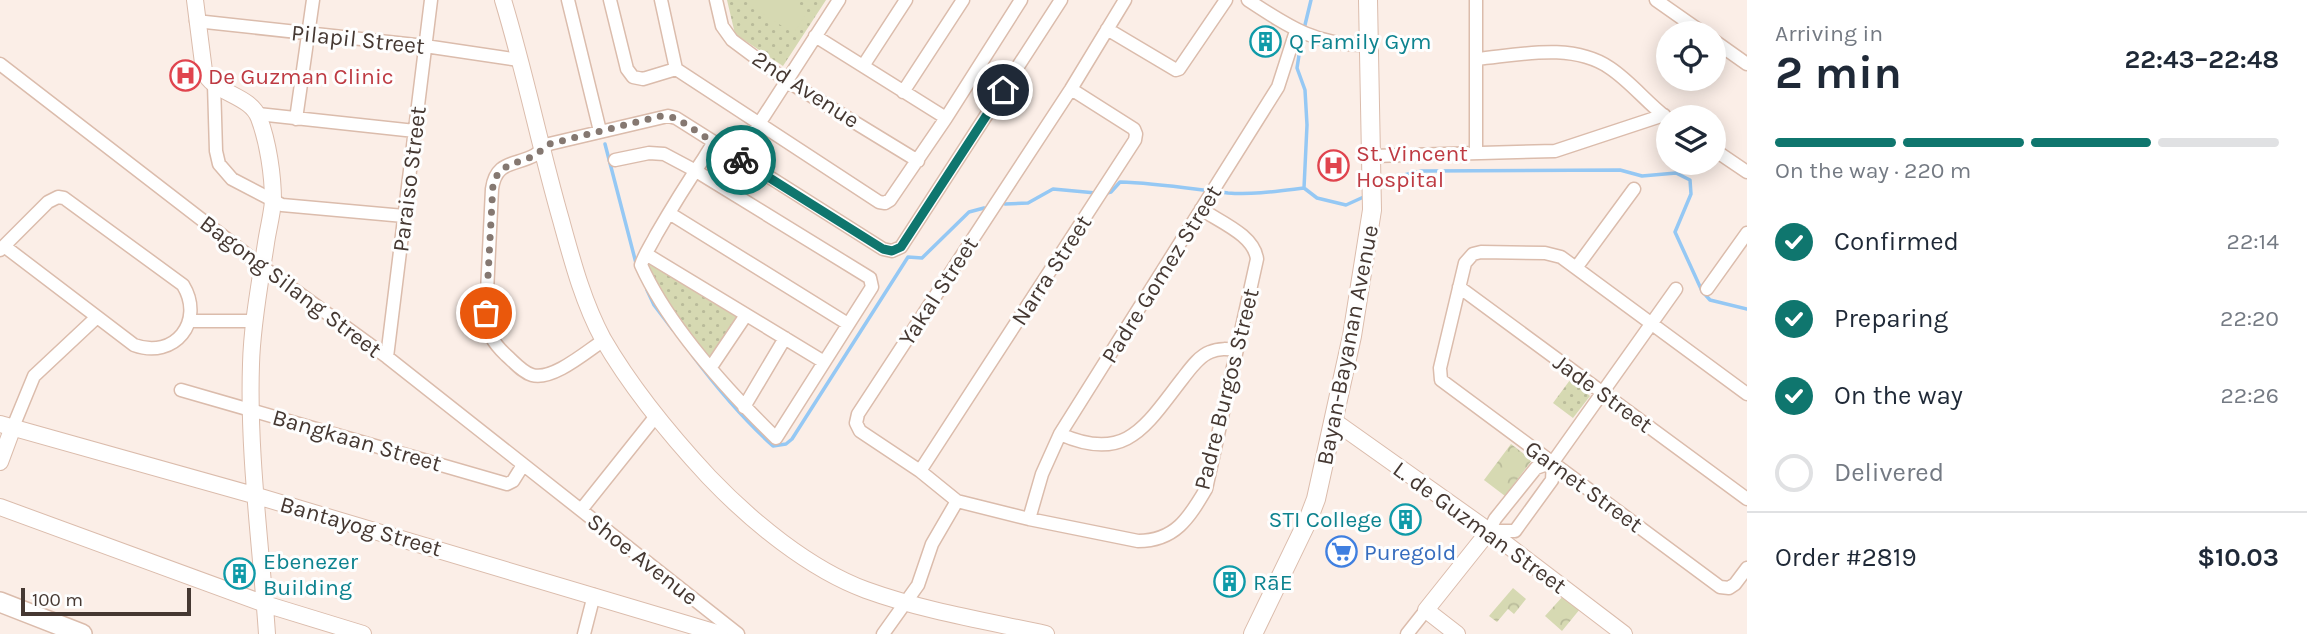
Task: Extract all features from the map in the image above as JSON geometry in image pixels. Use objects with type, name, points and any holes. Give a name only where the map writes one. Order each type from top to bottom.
[{"type":"main road","name":"Bayan-Bayanan Avenue","points":[[1253,634],[1312,510],[1334,421],[1361,286],[1373,186],[1368,0]]},
{"type":"main road","points":[[0,602],[82,634]]},
{"type":"street","points":[[195,0],[206,77],[258,114],[415,131]]},
{"type":"street","points":[[296,119],[313,0]]},
{"type":"street","name":"Paraiso Street","points":[[387,357],[431,0]]},
{"type":"street","points":[[503,0],[541,150],[580,285],[604,340],[656,416],[737,506],[778,539],[835,575],[864,590],[907,603],[1046,634]]},
{"type":"street","points":[[568,0],[600,131]]},
{"type":"street","points":[[610,0],[627,69],[633,77],[643,79],[676,69]]},
{"type":"street","points":[[660,0],[676,69],[879,202],[885,203],[918,161],[1021,0]]},
{"type":"street","name":"2nd Avenue","points":[[716,0],[726,34],[787,80],[918,161]]},
{"type":"street","points":[[737,158],[839,0]]},
{"type":"street","points":[[863,66],[906,0]]},
{"type":"street","points":[[903,92],[963,0]]},
{"type":"street","points":[[604,340],[555,372],[539,376],[524,372],[497,347],[488,333],[486,313],[493,184],[501,169],[535,155],[549,144],[668,116],[883,249],[892,251],[901,247],[1061,0]]},
{"type":"street","name":"Yakal Street","points":[[957,501],[920,471],[860,431],[856,423],[858,414],[1071,89],[1125,0]]},
{"type":"street","points":[[1107,29],[1176,70],[1226,0]]},
{"type":"street","points":[[1248,0],[1302,33],[1347,46],[1369,45]]},
{"type":"street","points":[[1476,0],[1476,153]]},
{"type":"street","points":[[1656,0],[1686,21]]},
{"type":"street","name":"Pilapil Street","points":[[196,21],[425,46],[519,60]]},
{"type":"street","name":"Padre Gomez Street","points":[[1029,519],[1042,474],[1060,434],[1278,86],[1302,33]]},
{"type":"street","points":[[816,36],[946,118]]},
{"type":"street","points":[[1726,49],[1747,64]]},
{"type":"street","points":[[1476,59],[1565,52],[1586,56],[1609,67],[1656,108]]},
{"type":"street","name":"Bagong Silang Street","points":[[0,64],[263,267],[387,357],[581,510]]},
{"type":"street","points":[[214,84],[216,151],[219,164],[232,179],[282,205],[404,216]]},
{"type":"street","name":"Narra Street","points":[[920,471],[1135,140],[1134,129],[1071,89]]},
{"type":"street","points":[[258,114],[266,143],[273,201],[255,321],[250,409],[267,634]]},
{"type":"street","points":[[1372,156],[1555,151],[1656,120]]},
{"type":"street","points":[[615,160],[656,152],[696,171],[870,278],[872,287],[776,438],[744,407],[711,367],[655,293],[641,265],[669,213],[696,171],[713,142]]},
{"type":"street","points":[[1726,158],[1747,172]]},
{"type":"street","points":[[1576,268],[1634,189]]},
{"type":"street","points":[[64,198],[183,285],[188,300],[189,321],[186,330],[167,346],[152,348],[134,345],[2,248],[52,199],[64,198]]},
{"type":"street","name":"Padre Burgos Street","points":[[957,501],[1138,541],[1151,541],[1172,532],[1189,518],[1206,489],[1257,259],[1256,249],[1248,240],[1201,209]]},
{"type":"street","points":[[669,213],[849,324]]},
{"type":"street","points":[[1707,289],[1747,233]]},
{"type":"street","points":[[1459,287],[1465,263],[1473,254],[1545,253],[1561,257],[1747,394]]},
{"type":"street","points":[[646,254],[824,362]]},
{"type":"street","name":"Garnet Street","points":[[1459,287],[1440,368],[1441,380],[1720,587],[1728,588],[1735,584],[1747,568]]},
{"type":"street","name":"Jade Street","points":[[1459,287],[1747,499]]},
{"type":"street","points":[[1489,531],[1515,531],[1552,480],[1553,462],[1676,289]]},
{"type":"street","points":[[711,367],[746,315]]},
{"type":"street","points":[[0,462],[6,425],[34,376],[97,317]]},
{"type":"street","points":[[189,321],[255,321]]},
{"type":"street","points":[[744,407],[785,338]]},
{"type":"street","points":[[1060,434],[1089,444],[1107,446],[1128,439],[1146,425],[1195,364],[1208,352],[1237,350]]},
{"type":"street","name":"Bangkaan Street","points":[[181,390],[507,484],[513,481],[523,465]]},
{"type":"street","points":[[581,510],[656,416]]},
{"type":"street","name":"L. de Guzman Street","points":[[1334,421],[1489,531],[1624,634]]},
{"type":"street","name":"Bantayog Street","points":[[6,425],[594,594],[720,634]]},
{"type":"street","points":[[1408,634],[1536,468],[1553,462]]},
{"type":"street","points":[[883,634],[918,585],[932,544],[957,501]]},
{"type":"street","points":[[0,508],[265,604],[363,634]]},
{"type":"street","name":"Shoe Avenue","points":[[581,510],[738,634]]},
{"type":"street","points":[[584,634],[594,594]]},
{"type":"street","points":[[1426,610],[1457,634]]},
{"type":"green space","points":[[727,0],[826,0],[783,66],[735,34]]},
{"type":"green space","points":[[757,0],[786,0],[807,14],[793,33],[752,7]]},
{"type":"green space","points":[[646,261],[742,316],[711,360],[658,291]]},
{"type":"green space","points":[[1570,380],[1590,396],[1573,418],[1553,403]]},
{"type":"green space","points":[[1511,444],[1532,460],[1505,496],[1484,480]]},
{"type":"green space","points":[[1513,588],[1526,599],[1514,614],[1508,609],[1497,622],[1489,616]]},
{"type":"green space","points":[[1564,595],[1580,609],[1562,631],[1545,616]]},
{"type":"waterway","points":[[1304,29],[1311,0]]},
{"type":"waterway","points":[[1302,36],[1297,68],[1305,90],[1307,125],[1304,188],[1317,198],[1346,205],[1368,195]]},
{"type":"waterway","points":[[605,144],[637,267]]},
{"type":"waterway","points":[[1377,189],[1390,178],[1422,171],[1620,170],[1642,176],[1676,173],[1690,180],[1691,194],[1675,232],[1702,291],[1710,300],[1747,309]]},
{"type":"waterway","points":[[1107,193],[1120,182],[1228,193],[1304,188]]},
{"type":"waterway","points":[[1005,204],[1028,203],[1053,189],[1096,193]]},
{"type":"waterway","points":[[693,356],[762,436],[773,446],[786,444],[792,439],[908,257],[922,258],[969,212],[984,208]]},
{"type":"waterway","points":[[647,290],[654,305],[673,330]]},
{"type":"way so far","points":[[486,313],[493,184],[501,169],[535,155],[549,144],[661,116],[676,118],[741,160]]},
{"type":"place","name":"Q Family Gym","points":[[1266,41]]},
{"type":"place","name":"De Guzman Clinic","points":[[185,76]]},
{"type":"place","name":"St. Vincent Hospital","points":[[1333,166]]},
{"type":"place","name":"STI College","points":[[1405,519]]},
{"type":"place","name":"Puregold","points":[[1341,552]]},
{"type":"place","name":"Ebenezer Building","points":[[240,574]]},
{"type":"place","name":"RāE","points":[[1230,582]]},
{"type":"route","points":[[741,160],[883,249],[892,251],[901,247],[1003,90]]}]
